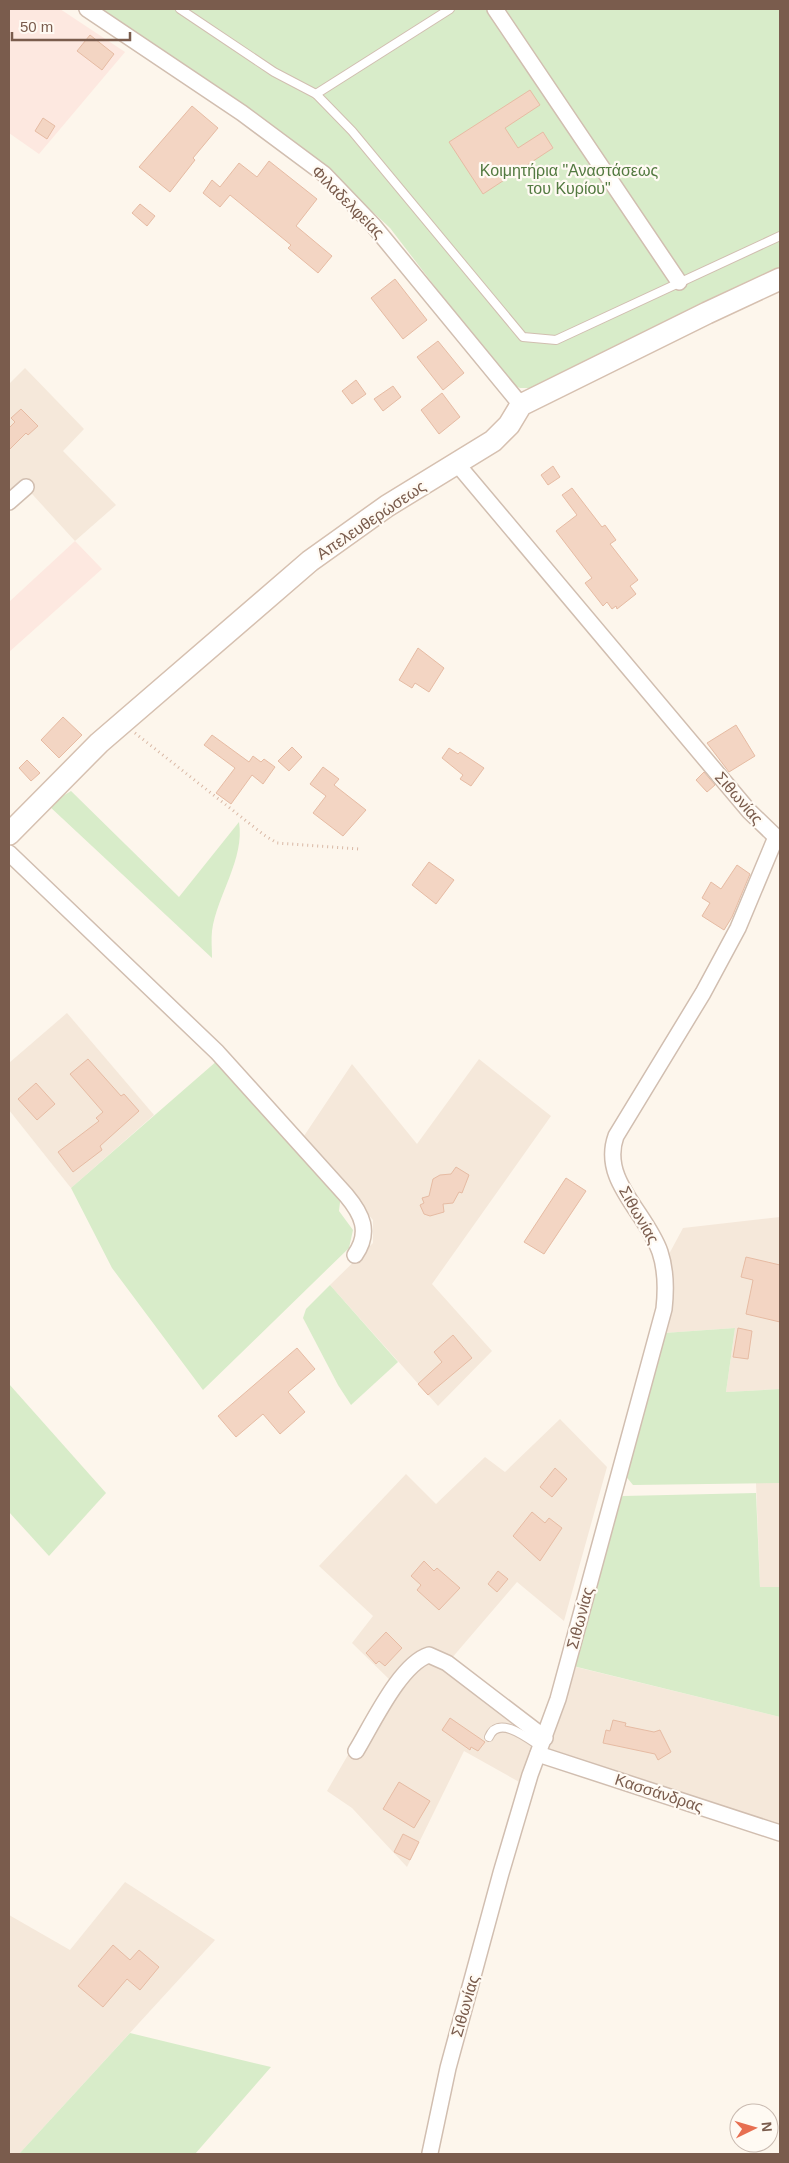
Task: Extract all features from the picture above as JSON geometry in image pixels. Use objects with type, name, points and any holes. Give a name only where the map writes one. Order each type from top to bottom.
[{"type":"street","name":"Φιλαδελφείας","points":[[87,9],[242,113],[324,174],[374,225],[521,405]]},
{"type":"street","points":[[495,9],[679,282]]},
{"type":"street","points":[[521,405],[707,312],[780,279]]},
{"type":"street","name":"Απελευθερώσεως","points":[[9,834],[99,743],[310,561],[387,506],[458,465],[493,442],[509,425],[521,405]]},
{"type":"street","name":"Σιθωνίας","points":[[430,2153],[448,2068],[524,1794],[558,1699],[664,1309],[664,1280],[660,1253],[651,1233],[615,1176],[611,1162],[612,1148],[616,1136],[703,993],[738,928],[778,831],[749,811],[458,465]]},
{"type":"street","points":[[9,502],[26,487]]},
{"type":"street","points":[[9,852],[217,1052],[346,1195],[358,1210],[364,1227],[362,1243],[355,1255]]},
{"type":"street","name":"Κασσάνδρας","points":[[356,1751],[404,1675],[418,1661],[429,1655],[447,1663],[541,1746],[780,1833]]},
{"type":"lane","points":[[180,9],[274,72],[316,94],[352,131],[523,337],[556,340],[679,282],[727,263],[780,236]]},
{"type":"lane","points":[[316,94],[448,9]]},
{"type":"lane","points":[[489,1738],[496,1729],[506,1728],[541,1746]]},
{"type":"path","points":[[123,724],[264,835],[277,843],[359,848]]},
{"type":"shaded area","points":[[9,9],[60,9],[125,52],[39,154],[9,133]]},
{"type":"shaded area","points":[[25,368],[84,429],[63,451],[116,505],[75,541],[23,484],[9,496],[9,384]]},
{"type":"shaded area","points":[[75,541],[102,569],[9,652],[9,602]]},
{"type":"shaded area","points":[[67,1013],[154,1115],[71,1188],[9,1110],[9,1063]]},
{"type":"shaded area","points":[[479,1059],[551,1116],[432,1284],[492,1351],[438,1406],[330,1285],[373,1243],[373,1220],[302,1139],[352,1064],[417,1144]]},
{"type":"shaded area","points":[[780,1217],[780,1389],[726,1392],[735,1328],[664,1333],[668,1256],[683,1228]]},
{"type":"shaded area","points":[[560,1419],[607,1467],[564,1621],[517,1582],[451,1659],[426,1647],[403,1668],[393,1683],[352,1643],[373,1616],[319,1566],[406,1474],[436,1504],[485,1457],[505,1472]]},
{"type":"shaded area","points":[[756,1483],[780,1483],[780,1587],[760,1587]]},
{"type":"shaded area","points":[[433,1658],[539,1738],[521,1783],[464,1751],[407,1867],[352,1808],[327,1791],[352,1748],[402,1683]]},
{"type":"shaded area","points":[[576,1667],[780,1717],[780,1828],[549,1750]]},
{"type":"shaded area","points":[[125,1882],[215,1940],[19,2154],[9,2154],[9,1915],[70,1950]]},
{"type":"green space","name":"Κοιμητήρια \"Αναστάσεως του Κυρίου\"","points":[[98,9],[780,9],[780,270],[533,388],[520,388],[509,383],[390,228],[327,169]]},
{"type":"green space","points":[[71,791],[179,897],[239,822],[238,850],[219,904],[212,931],[212,958],[48,805]]},
{"type":"green space","points":[[218,1060],[341,1194],[339,1211],[353,1230],[349,1248],[203,1390],[112,1268],[71,1188]]},
{"type":"green space","points":[[330,1285],[398,1362],[351,1405],[338,1385],[303,1318],[306,1309]]},
{"type":"green space","points":[[735,1328],[726,1392],[780,1389],[780,1483],[633,1485],[624,1474],[664,1333]]},
{"type":"green space","points":[[9,1384],[106,1493],[49,1556],[9,1512]]},
{"type":"green space","points":[[756,1493],[760,1587],[780,1587],[780,1717],[573,1666],[617,1501],[623,1496]]},
{"type":"green space","points":[[130,2033],[271,2067],[195,2154],[19,2154]]},
{"type":"building","points":[[90,35],[114,54],[102,70],[77,51]]},
{"type":"building","points":[[530,90],[540,105],[505,128],[518,148],[543,132],[553,148],[483,194],[449,142]]},
{"type":"building","points":[[192,106],[218,128],[193,158],[195,160],[170,192],[139,167]]},
{"type":"building","points":[[43,118],[55,126],[47,139],[35,131]]},
{"type":"building","points":[[269,161],[317,199],[296,226],[332,256],[318,273],[288,248],[291,245],[230,195],[220,207],[203,193],[212,180],[220,187],[239,163],[257,177]]},
{"type":"building","points":[[140,204],[155,216],[147,226],[132,213]]},
{"type":"building","points":[[395,279],[427,320],[403,339],[371,298]]},
{"type":"building","points":[[438,341],[464,373],[443,390],[417,357]]},
{"type":"building","points":[[356,380],[366,394],[352,404],[342,391]]},
{"type":"building","points":[[393,386],[401,397],[383,411],[374,399]]},
{"type":"building","points":[[442,393],[460,417],[439,434],[421,410]]},
{"type":"building","points":[[21,409],[38,426],[28,435],[26,433],[9,450],[9,428],[15,422],[11,418]]},
{"type":"building","points":[[553,466],[560,477],[548,485],[541,475]]},
{"type":"building","points":[[572,488],[602,527],[605,525],[616,540],[610,544],[638,580],[630,586],[636,594],[617,609],[616,606],[612,609],[607,602],[603,606],[585,583],[592,578],[556,531],[577,515],[562,495]]},
{"type":"building","points":[[418,648],[444,668],[429,692],[415,683],[412,688],[399,680]]},
{"type":"building","points":[[63,717],[82,735],[59,758],[41,740]]},
{"type":"building","points":[[736,725],[755,756],[729,772],[707,743]]},
{"type":"building","points":[[212,735],[249,762],[253,756],[261,762],[264,759],[275,767],[263,784],[252,775],[231,804],[216,793],[235,768],[204,745]]},
{"type":"building","points":[[292,747],[302,757],[289,771],[278,761]]},
{"type":"building","points":[[449,748],[458,754],[460,752],[484,768],[471,786],[460,779],[463,775],[442,758]]},
{"type":"building","points":[[27,760],[40,773],[31,781],[19,768]]},
{"type":"building","points":[[323,767],[339,779],[334,785],[366,810],[343,836],[313,813],[326,796],[310,784]]},
{"type":"building","points":[[704,772],[715,785],[707,792],[696,780]]},
{"type":"building","points":[[429,862],[454,880],[436,904],[412,885]]},
{"type":"building","points":[[737,865],[750,874],[732,917],[724,930],[702,916],[710,903],[702,898],[711,882],[721,889]]},
{"type":"building","points":[[88,1059],[121,1096],[124,1094],[139,1111],[100,1146],[102,1150],[73,1172],[58,1152],[99,1121],[96,1118],[103,1112],[70,1074]]},
{"type":"building","points":[[36,1083],[55,1104],[37,1120],[18,1099]]},
{"type":"building","points":[[456,1167],[469,1175],[462,1193],[459,1192],[453,1203],[443,1204],[444,1212],[430,1216],[424,1214],[420,1205],[424,1203],[422,1198],[429,1196],[433,1179],[440,1175],[451,1174]]},
{"type":"building","points":[[566,1178],[586,1191],[544,1254],[524,1242]]},
{"type":"building","points":[[746,1257],[780,1265],[780,1322],[746,1314],[753,1280],[741,1277]]},
{"type":"building","points":[[738,1328],[752,1331],[748,1359],[733,1357]]},
{"type":"building","points":[[453,1335],[472,1358],[428,1395],[418,1384],[442,1362],[434,1352]]},
{"type":"building","points":[[297,1348],[315,1369],[288,1392],[305,1412],[280,1434],[263,1414],[236,1437],[218,1416]]},
{"type":"building","points":[[555,1468],[567,1479],[552,1497],[540,1487]]},
{"type":"building","points":[[532,1512],[545,1523],[549,1518],[562,1528],[540,1561],[513,1536]]},
{"type":"building","points":[[424,1561],[434,1571],[437,1568],[460,1588],[439,1610],[417,1590],[421,1585],[411,1576]]},
{"type":"building","points":[[498,1571],[508,1579],[497,1592],[488,1584]]},
{"type":"building","points":[[386,1632],[402,1648],[385,1666],[379,1661],[376,1664],[366,1653]]},
{"type":"building","points":[[450,1718],[485,1742],[478,1751],[471,1747],[470,1750],[442,1730]]},
{"type":"building","points":[[613,1720],[626,1723],[625,1726],[654,1732],[660,1730],[671,1752],[658,1760],[655,1754],[603,1743],[606,1730],[610,1731]]},
{"type":"building","points":[[399,1782],[430,1801],[414,1828],[383,1809]]},
{"type":"building","points":[[403,1834],[419,1842],[410,1860],[394,1852]]},
{"type":"building","points":[[113,1945],[130,1960],[139,1950],[159,1967],[140,1990],[127,1979],[103,2007],[78,1986]]}]
